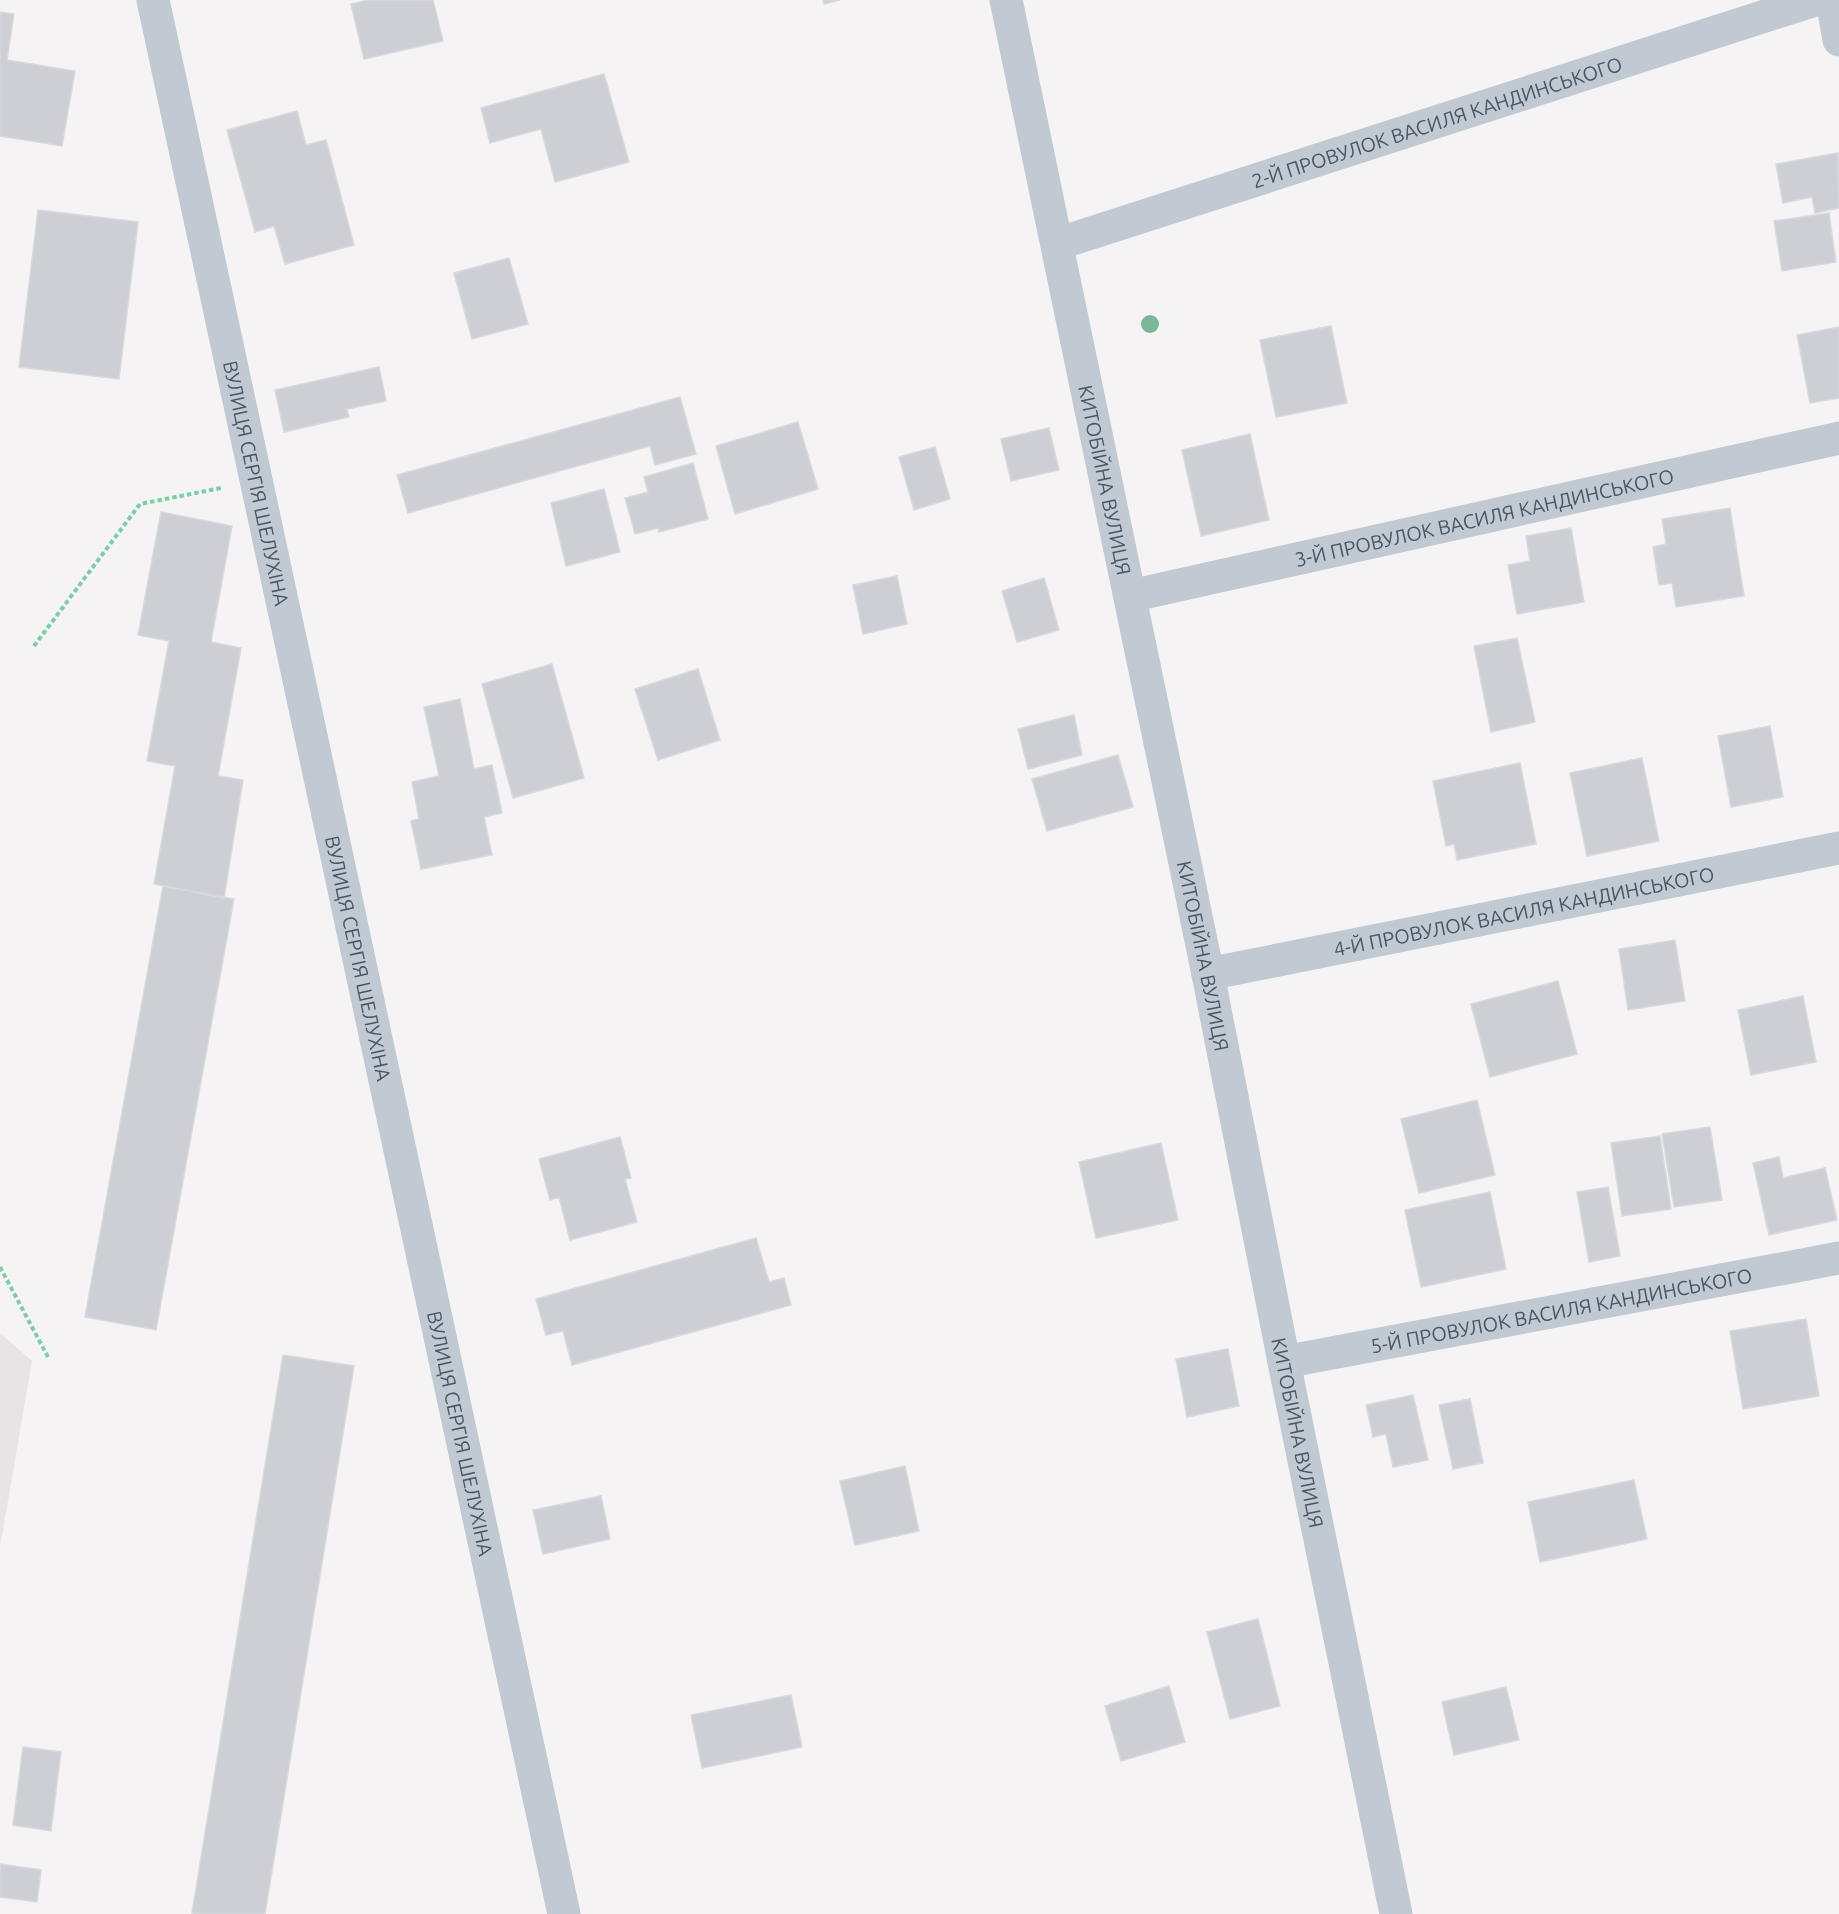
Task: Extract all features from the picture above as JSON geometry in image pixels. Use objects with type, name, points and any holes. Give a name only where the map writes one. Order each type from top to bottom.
[{"type":"street","name":"ВУЛИЦЯ СЕРГІЯ ШЕЛУХІНА","points":[[153,0],[564,1914]]},
{"type":"street","name":"КИТОБІЙНА ВУЛИЦЯ","points":[[1006,0],[1208,974],[1396,1914]]},
{"type":"street","name":"2-Й ПРОВУЛОК ВАСИЛЯ КАНДИНСЬКОГО","points":[[1057,244],[1815,0]]},
{"type":"street","points":[[1832,0],[1839,40]]},
{"type":"street","name":"3-Й ПРОВУЛОК ВАСИЛЯ КАНДИНСЬКОГО","points":[[1130,596],[1839,438]]},
{"type":"street","name":"4-Й ПРОВУЛОК ВАСИЛЯ КАНДИНСЬКОГО","points":[[1208,974],[1839,848]]},
{"type":"street","name":"5-Й ПРОВУЛОК ВАСИЛЯ КАНДИНСЬКОГО","points":[[1284,1362],[1839,1258]]},
{"type":"path","points":[[34,646],[140,504],[256,481]]},
{"type":"path","points":[[0,1268],[48,1357]]},
{"type":"shaded area","points":[[0,1333],[32,1361],[0,1547]]},
{"type":"building","points":[[368,0],[433,0],[443,41],[364,59],[351,4]]},
{"type":"building","points":[[823,0],[840,0],[824,4]]},
{"type":"building","points":[[0,12],[14,14],[7,60],[75,71],[62,146],[0,136]]},
{"type":"building","points":[[604,74],[629,162],[555,182],[541,129],[490,143],[481,108]]},
{"type":"building","points":[[297,111],[306,145],[326,140],[354,245],[285,264],[274,226],[255,232],[227,130]]},
{"type":"building","points":[[1838,153],[1839,208],[1815,213],[1812,197],[1783,203],[1776,164]]},
{"type":"building","points":[[38,210],[138,222],[119,379],[19,367]]},
{"type":"building","points":[[1829,213],[1836,262],[1782,271],[1774,221]]},
{"type":"building","points":[[509,258],[528,324],[472,339],[454,273]]},
{"type":"building","points":[[1331,326],[1347,403],[1276,417],[1260,340]]},
{"type":"building","points":[[1839,327],[1839,398],[1810,403],[1797,335]]},
{"type":"building","points":[[379,367],[386,401],[347,409],[349,417],[284,432],[275,390]]},
{"type":"building","points":[[680,397],[696,454],[655,465],[650,446],[408,513],[397,475]]},
{"type":"building","points":[[798,422],[818,489],[735,514],[716,446]]},
{"type":"building","points":[[1049,428],[1059,470],[1011,481],[1001,439]]},
{"type":"building","points":[[1250,434],[1269,520],[1201,536],[1182,450]]},
{"type":"building","points":[[935,447],[950,499],[914,510],[899,457]]},
{"type":"building","points":[[693,463],[708,519],[659,532],[658,528],[635,534],[625,498],[648,492],[644,477]]},
{"type":"building","points":[[604,489],[620,552],[566,566],[551,503]]},
{"type":"building","points":[[1730,508],[1744,596],[1676,607],[1672,583],[1659,585],[1653,547],[1666,544],[1662,519]]},
{"type":"building","points":[[161,512],[232,526],[211,642],[241,648],[218,776],[243,780],[224,898],[154,884],[175,766],[147,761],[169,641],[138,635]]},
{"type":"building","points":[[1571,528],[1584,602],[1517,614],[1508,565],[1530,561],[1526,536]]},
{"type":"building","points":[[897,576],[907,624],[863,634],[853,585]]},
{"type":"building","points":[[1044,578],[1059,630],[1017,642],[1002,591]]},
{"type":"building","points":[[1517,638],[1535,722],[1491,732],[1474,646]]},
{"type":"building","points":[[552,664],[584,778],[513,798],[482,684]]},
{"type":"building","points":[[698,669],[720,740],[658,760],[635,689]]},
{"type":"building","points":[[460,699],[474,769],[492,765],[502,813],[484,817],[492,855],[421,869],[411,821],[419,819],[412,782],[439,776],[424,707]]},
{"type":"building","points":[[1074,715],[1082,755],[1028,769],[1018,729]]},
{"type":"building","points":[[1770,726],[1783,797],[1731,807],[1718,736]]},
{"type":"building","points":[[1118,755],[1133,807],[1047,831],[1032,779]]},
{"type":"building","points":[[1642,758],[1659,841],[1587,856],[1570,773]]},
{"type":"building","points":[[1520,763],[1536,844],[1457,860],[1454,844],[1446,846],[1433,781]]},
{"type":"building","points":[[163,886],[234,899],[156,1330],[85,1317]]},
{"type":"building","points":[[1675,940],[1685,1001],[1628,1010],[1619,949]]},
{"type":"building","points":[[1558,981],[1577,1054],[1490,1077],[1471,1004]]},
{"type":"building","points":[[1803,996],[1816,1062],[1751,1075],[1738,1010]]},
{"type":"building","points":[[1477,1100],[1495,1175],[1419,1193],[1401,1119]]},
{"type":"building","points":[[1710,1127],[1722,1200],[1674,1207],[1662,1134]]},
{"type":"building","points":[[1660,1136],[1671,1209],[1622,1216],[1611,1143]]},
{"type":"building","points":[[620,1137],[631,1178],[625,1179],[637,1222],[570,1240],[559,1197],[550,1200],[539,1159]]},
{"type":"building","points":[[1161,1143],[1178,1220],[1096,1238],[1079,1162]]},
{"type":"building","points":[[1779,1157],[1783,1178],[1825,1168],[1837,1220],[1769,1235],[1753,1163]]},
{"type":"building","points":[[1608,1187],[1620,1256],[1589,1262],[1577,1192]]},
{"type":"building","points":[[1490,1192],[1506,1269],[1421,1287],[1405,1210]]},
{"type":"building","points":[[756,1238],[769,1282],[784,1278],[791,1305],[572,1365],[563,1331],[546,1335],[536,1299]]},
{"type":"building","points":[[1806,1319],[1819,1396],[1743,1409],[1730,1331]]},
{"type":"building","points":[[1228,1349],[1239,1406],[1187,1417],[1176,1359]]},
{"type":"building","points":[[283,1355],[354,1366],[265,1914],[192,1913]]},
{"type":"building","points":[[1413,1395],[1428,1460],[1393,1467],[1386,1434],[1373,1437],[1366,1405]]},
{"type":"building","points":[[1470,1399],[1483,1463],[1453,1469],[1439,1405]]},
{"type":"building","points":[[905,1466],[919,1531],[855,1545],[840,1481]]},
{"type":"building","points":[[1634,1480],[1647,1539],[1540,1562],[1528,1502]]},
{"type":"building","points":[[601,1496],[610,1539],[543,1554],[533,1510]]},
{"type":"building","points":[[1258,1619],[1280,1706],[1230,1719],[1207,1632]]},
{"type":"building","points":[[1169,1686],[1185,1742],[1121,1761],[1105,1706]]},
{"type":"building","points":[[1506,1687],[1519,1740],[1454,1755],[1442,1702]]},
{"type":"building","points":[[791,1695],[802,1747],[702,1768],[691,1715]]},
{"type":"building","points":[[23,1747],[61,1752],[51,1831],[13,1825]]},
{"type":"building","points":[[0,1864],[41,1870],[37,1902],[0,1897]]}]
